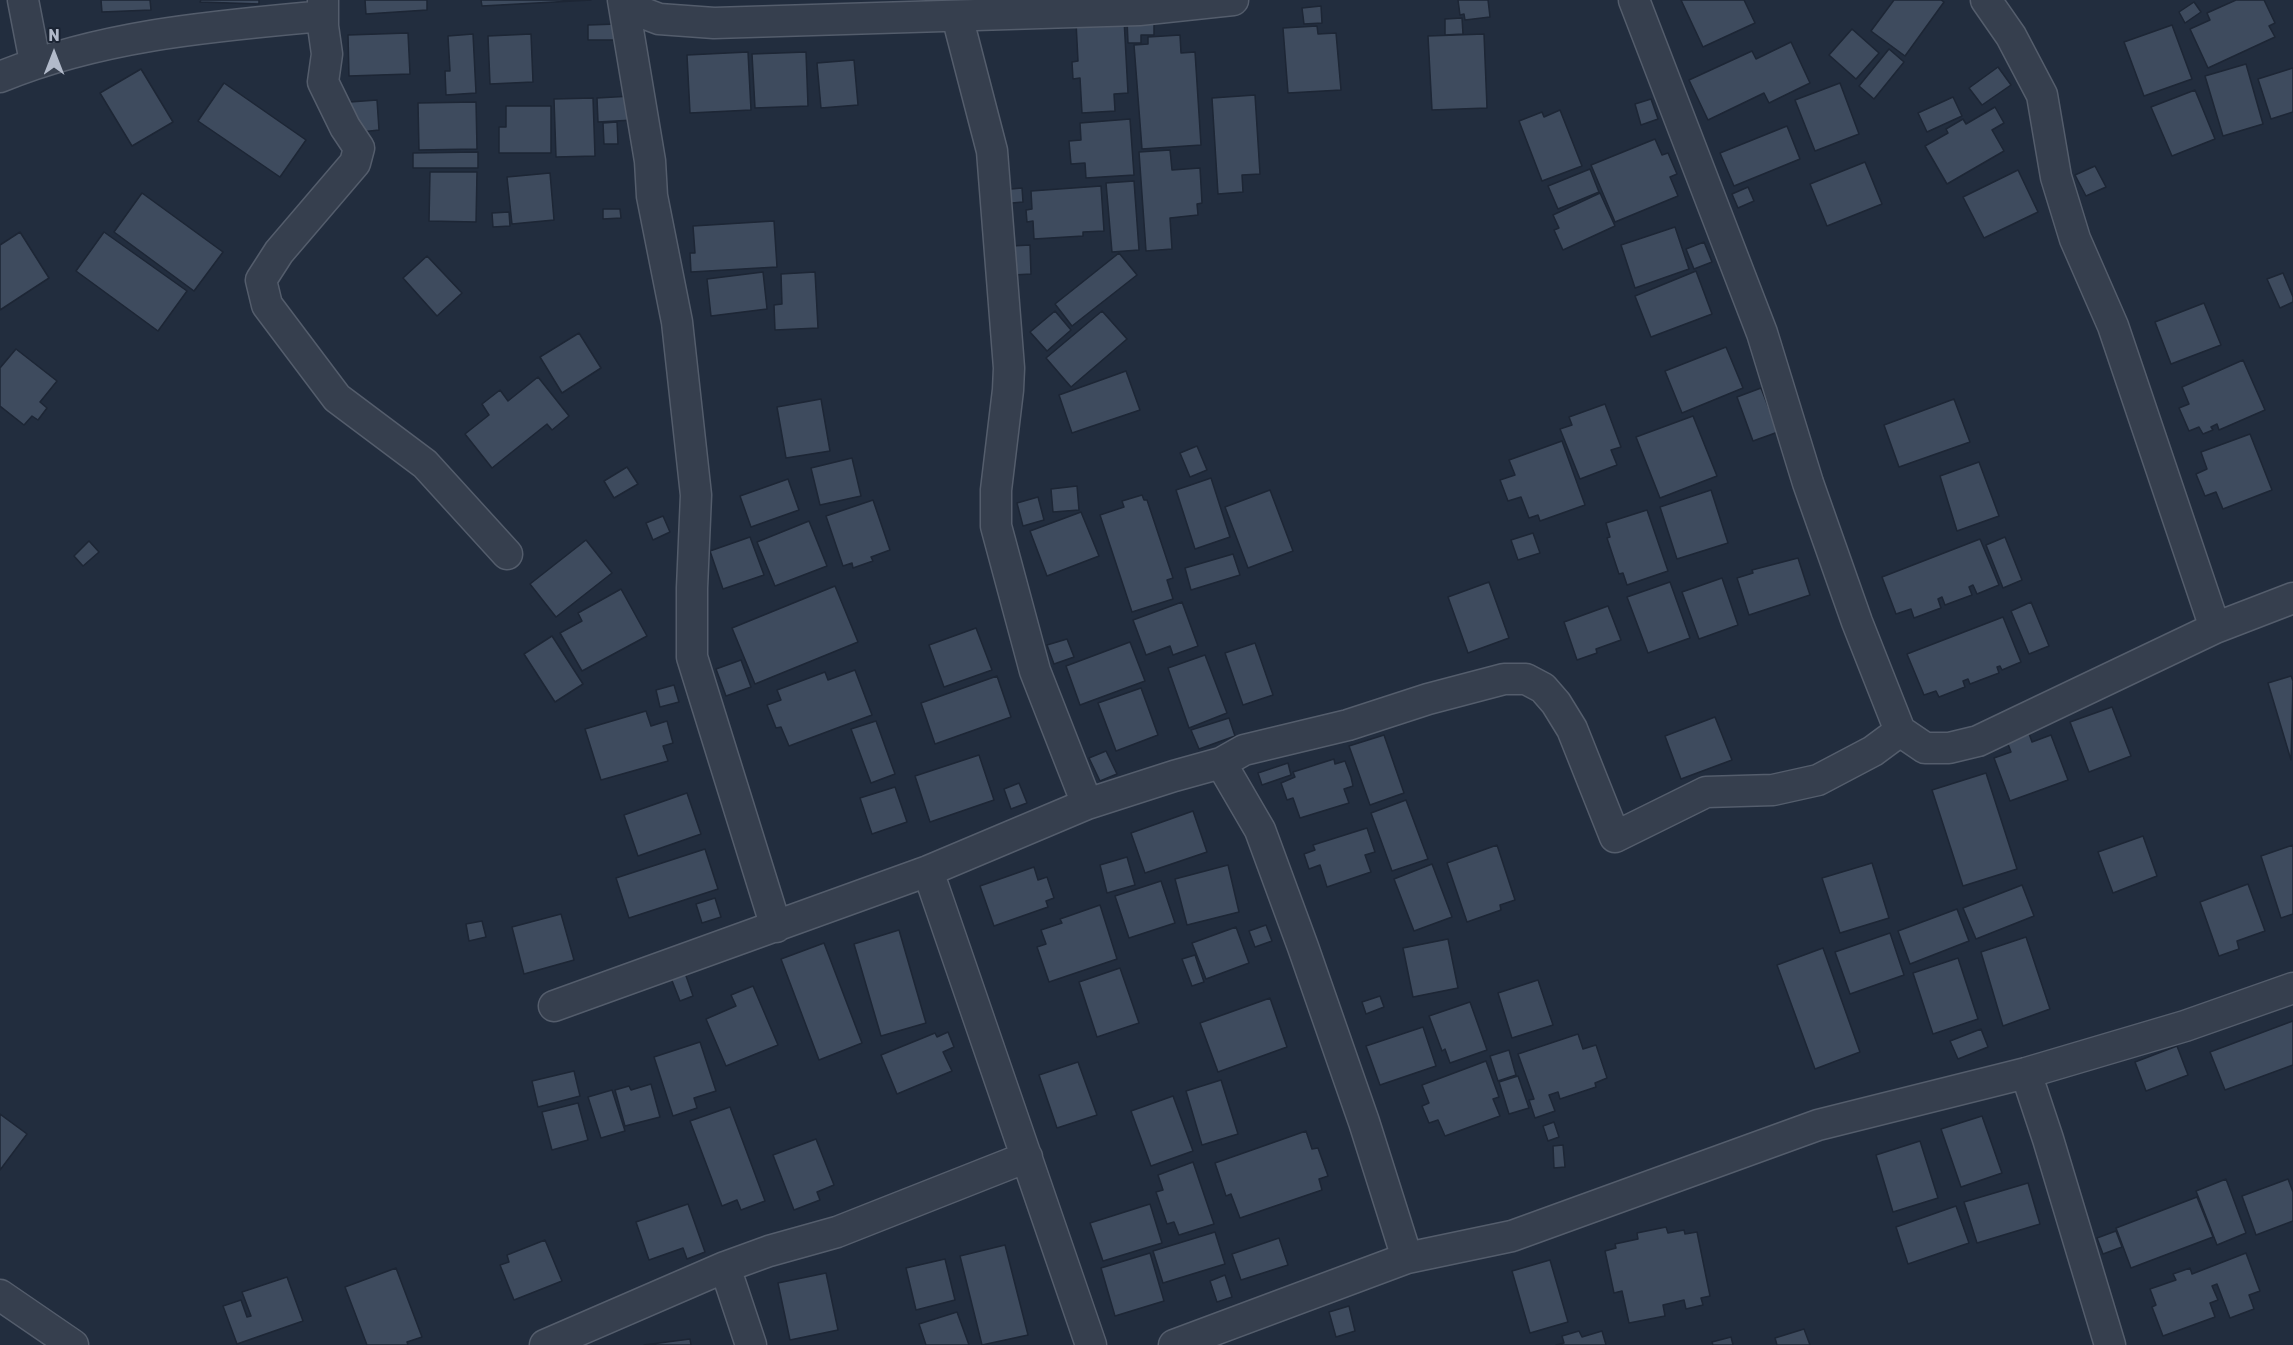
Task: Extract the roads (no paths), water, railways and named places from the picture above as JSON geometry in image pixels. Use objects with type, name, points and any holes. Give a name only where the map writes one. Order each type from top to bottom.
[{"type":"street","points":[[23,0],[35,62]]},
{"type":"street","points":[[623,0],[650,161],[652,196],[677,322],[696,495],[692,657],[776,927]]},
{"type":"street","points":[[629,0],[638,11],[659,19],[714,23],[957,16],[1081,6],[1139,10],[1233,0]]},
{"type":"street","points":[[1634,0],[1762,333],[1808,483],[1857,622],[1900,731],[1925,748],[1949,748],[1978,741],[2215,628],[2293,598]]},
{"type":"street","points":[[1986,0],[2011,36],[2042,95],[2056,177],[2075,239],[2113,326],[2215,628]]},
{"type":"street","points":[[0,77],[35,62],[166,32],[323,8],[327,54],[323,82],[345,127],[359,148],[355,163],[279,252],[261,280],[267,306],[337,398],[425,464],[507,554]]},
{"type":"street","points":[[957,16],[992,151],[1007,345],[1008,390],[996,490],[996,526],[1035,671],[1087,804]]},
{"type":"street","points":[[554,1006],[928,871],[1087,804],[1174,776],[1221,764],[1244,750],[1348,725],[1428,699],[1504,679],[1526,679],[1543,688],[1556,703],[1572,729],[1615,837],[1706,792],[1773,790],[1818,780],[1873,751],[1900,731]]},
{"type":"street","points":[[1221,764],[1260,830],[1360,1111],[1407,1258]]},
{"type":"street","points":[[928,871],[1091,1345]]},
{"type":"street","points":[[1174,1345],[1407,1258],[1512,1236],[1818,1125],[2026,1073],[2185,1026],[2293,988]]},
{"type":"street","points":[[2026,1073],[2110,1345]]},
{"type":"street","points":[[545,1345],[725,1266],[837,1232],[1027,1157]]},
{"type":"street","points":[[725,1266],[751,1345]]},
{"type":"street","points":[[0,1295],[73,1345]]}]
